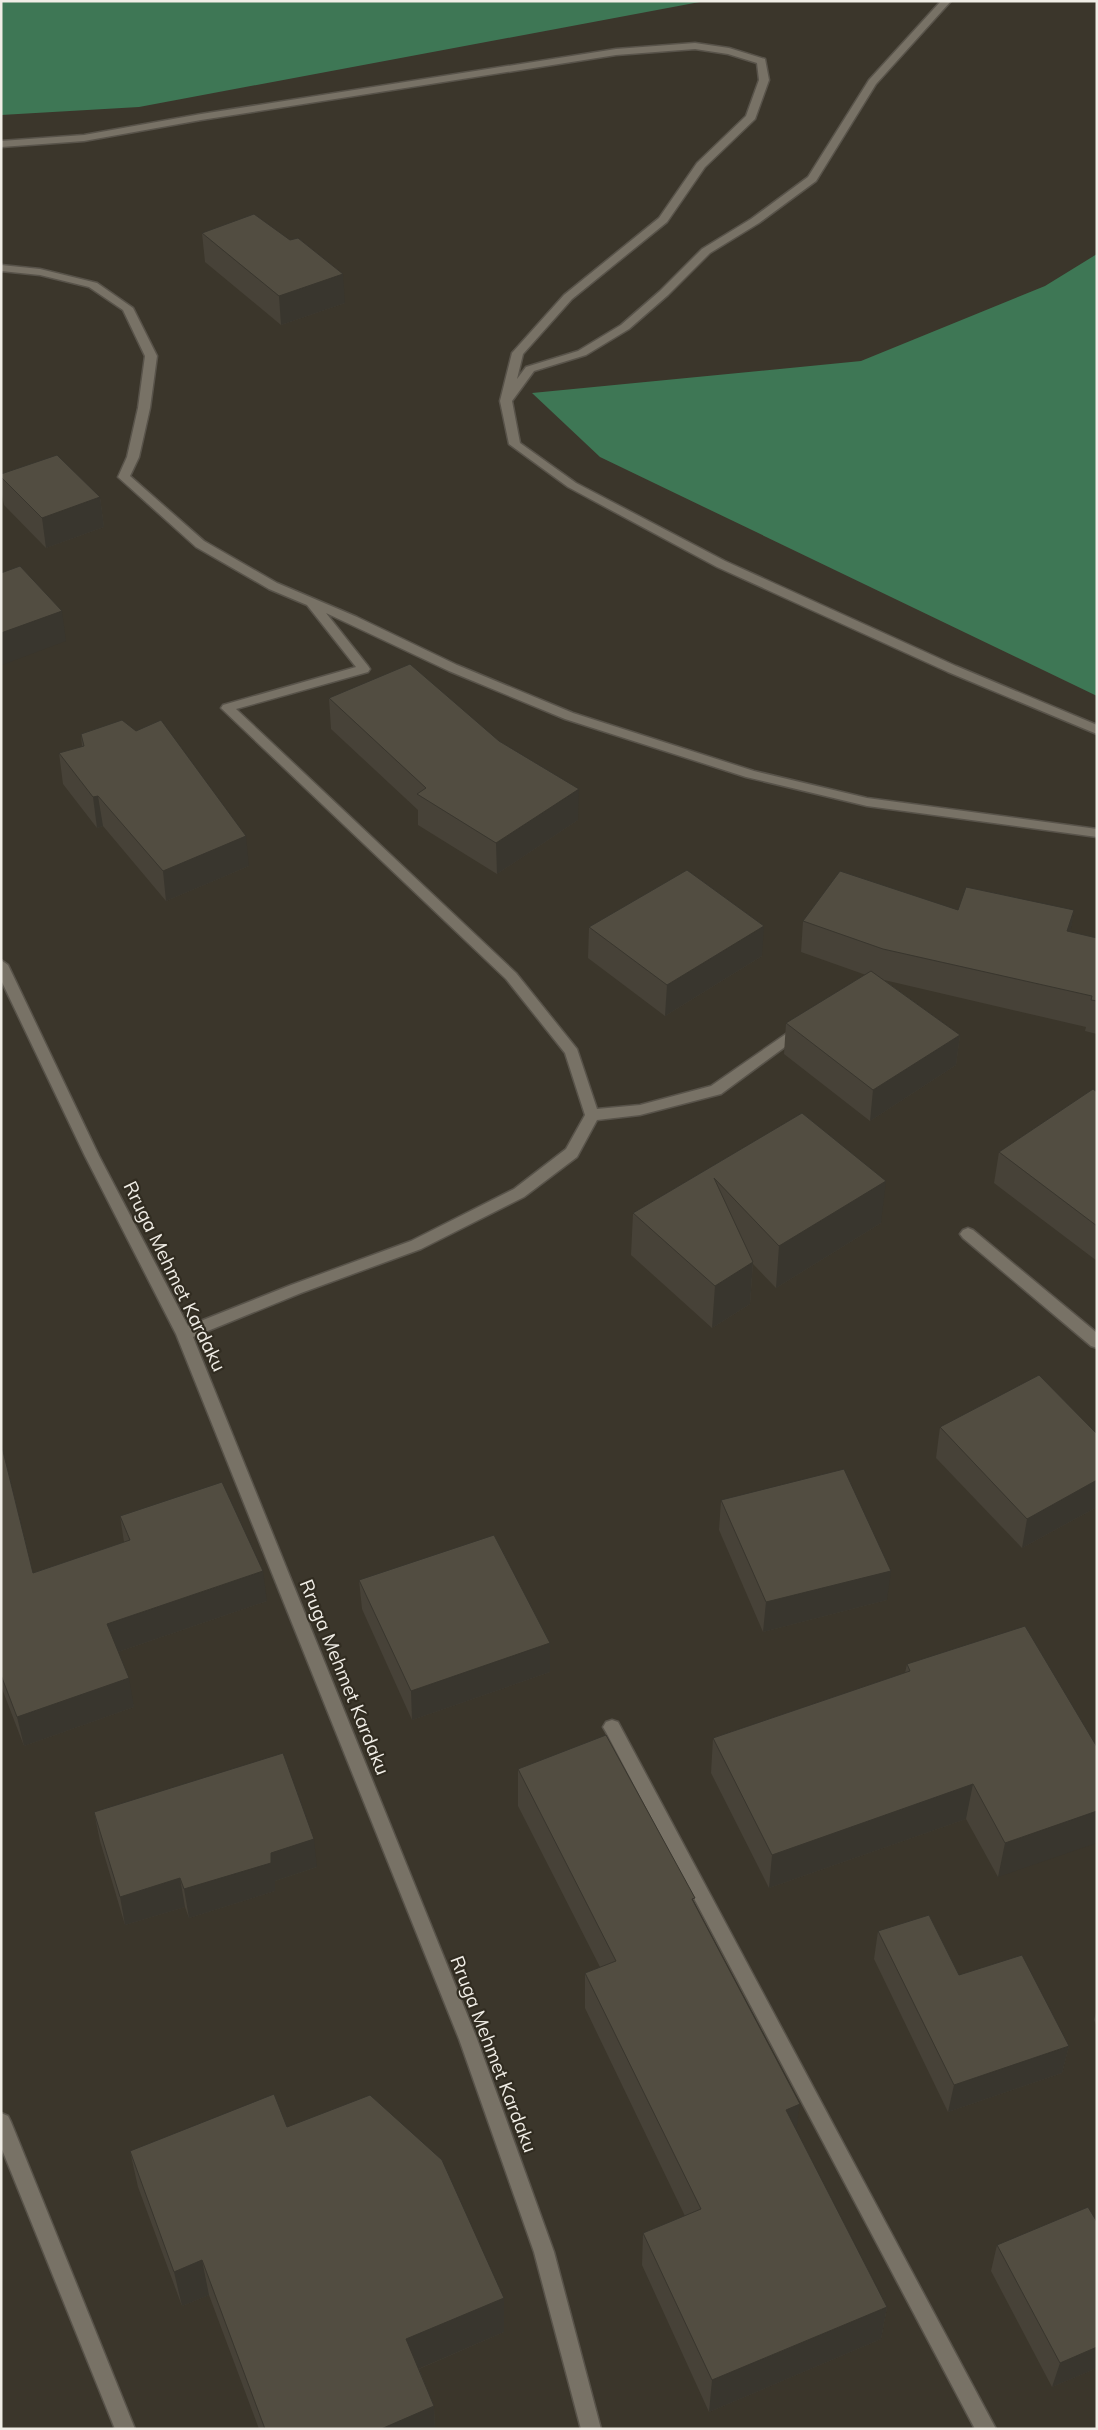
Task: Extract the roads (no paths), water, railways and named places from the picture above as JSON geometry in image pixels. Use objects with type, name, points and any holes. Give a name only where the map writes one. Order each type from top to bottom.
[{"type":"street","points":[[506,401],[530,369],[582,353],[625,327],[664,293],[706,251],[755,220],[812,179],[872,82],[946,1]]},
{"type":"street","points":[[1,144],[84,138],[201,117],[616,52],[695,46],[729,51],[762,62],[764,80],[751,117],[701,165],[663,220],[568,297],[518,353],[506,401],[515,444],[572,486],[721,564],[952,668],[1097,730]]},
{"type":"street","points":[[1,268],[40,272],[93,285],[128,308],[151,356],[133,457],[124,477],[200,544],[274,586],[453,668],[569,716],[751,774],[867,802],[1097,832]]},
{"type":"street","points":[[184,1334],[296,1289],[416,1245],[519,1194],[572,1153],[592,1115],[572,1052],[511,976],[227,708],[364,669],[311,602]]},
{"type":"street","name":"Rruga Mehmet Kardaku","points":[[1,965],[92,1156],[184,1334],[468,2039],[544,2252],[591,2429]]},
{"type":"street","points":[[592,1115],[640,1110],[716,1090],[811,1023]]},
{"type":"street","points":[[968,1234],[1097,1342]]},
{"type":"street","points":[[612,1726],[986,2429]]},
{"type":"street","points":[[1,2122],[125,2429]]}]
